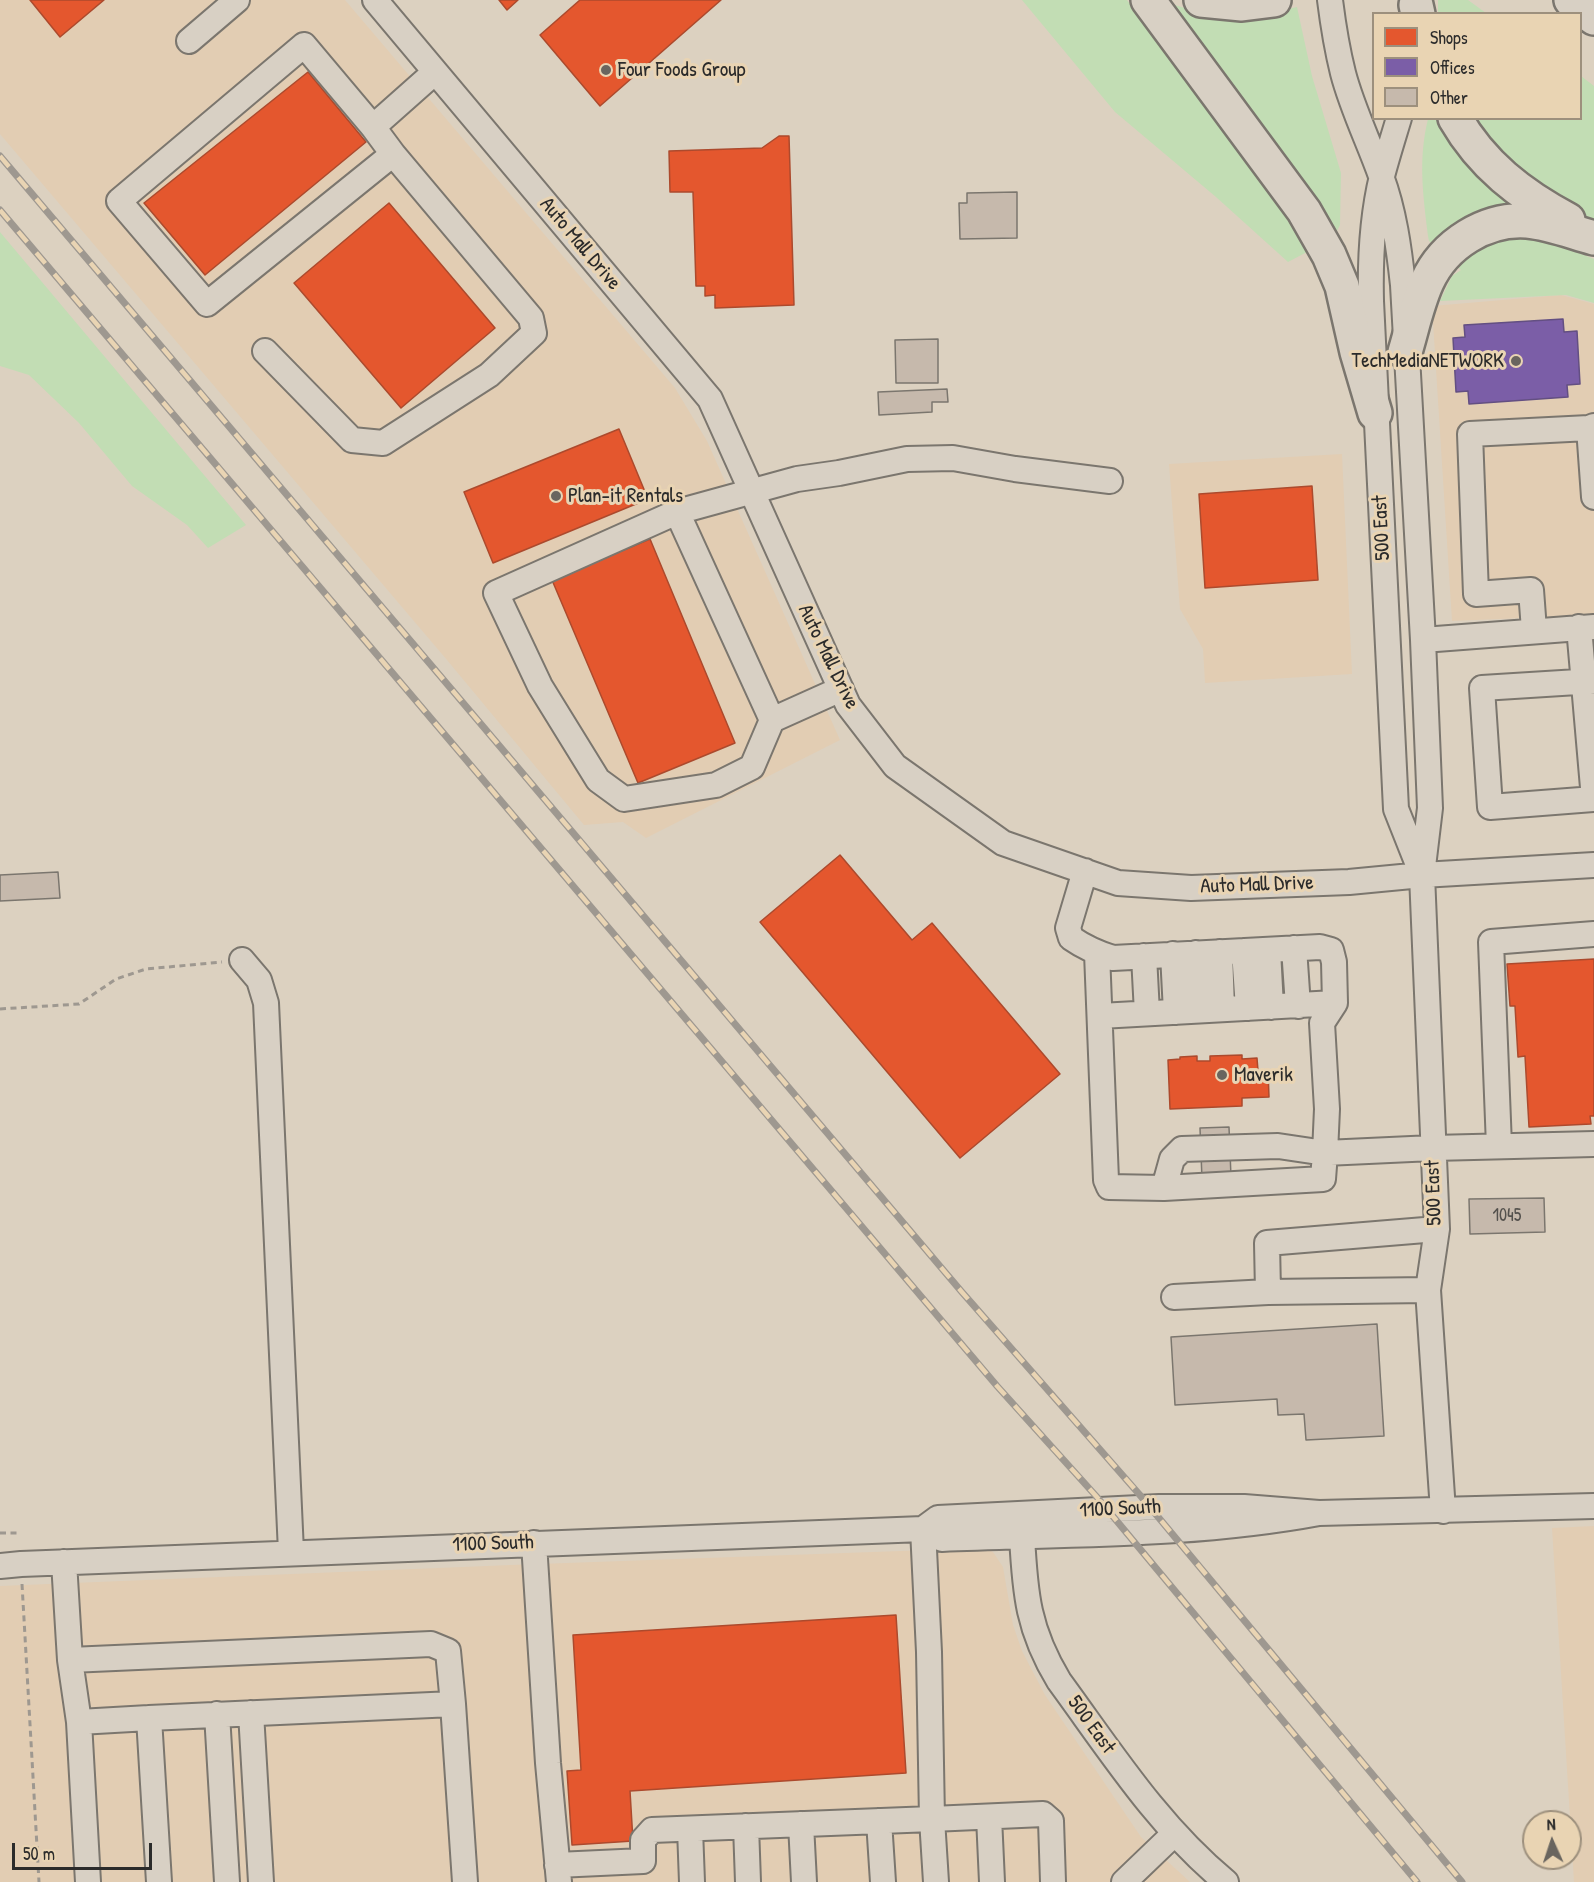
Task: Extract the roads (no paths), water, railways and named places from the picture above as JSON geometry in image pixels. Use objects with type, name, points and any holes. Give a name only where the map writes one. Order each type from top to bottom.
[{"type":"highway","points":[[1148,0],[1304,211],[1324,244],[1342,286],[1375,414]]},
{"type":"highway","points":[[1201,0],[1242,4],[1274,0]]},
{"type":"highway","points":[[1571,0],[1594,18]]},
{"type":"highway","points":[[1456,120],[1473,146],[1510,184],[1539,204],[1594,233]]},
{"type":"highway","points":[[1405,352],[1427,281],[1442,258],[1467,237],[1492,225],[1519,221],[1547,224],[1594,238]]},
{"type":"street","points":[[189,41],[237,0]]},
{"type":"street","name":"500 East","points":[[1330,0],[1343,74],[1382,177],[1400,258],[1423,640],[1430,808],[1422,874],[1437,1229],[1428,1290],[1443,1511]]},
{"type":"street","name":"Auto Mall Drive","points":[[380,7],[710,399],[848,705],[895,766],[1003,843],[1118,883],[1191,888],[1349,882],[1422,874],[1594,865]]},
{"type":"street","points":[[265,351],[352,440],[383,443],[489,375],[534,333],[531,318],[304,45],[120,201],[207,304],[393,154]]},
{"type":"street","points":[[373,127],[435,72]]},
{"type":"street","name":"500 East","points":[[1398,120],[1382,177],[1374,216],[1370,271],[1375,414],[1396,809],[1422,874]]},
{"type":"street","points":[[1534,630],[1532,590],[1476,594],[1470,434],[1592,427],[1594,497]]},
{"type":"street","points":[[841,689],[772,720],[752,767],[716,785],[624,799],[598,780],[540,686],[496,593],[677,512],[797,479],[907,459],[953,458],[1110,481]]},
{"type":"street","points":[[677,512],[772,720]]},
{"type":"street","points":[[1423,640],[1587,627],[1594,799],[1490,807],[1482,688],[1589,681]]},
{"type":"street","points":[[1085,871],[1068,928],[1071,938],[1097,953],[1113,958],[1320,947],[1331,950],[1334,962],[1335,1003],[1322,1023],[1327,1109],[1323,1179],[1164,1188],[1109,1188],[1106,1180],[1097,953]]},
{"type":"street","points":[[1499,1146],[1491,942],[1594,934]]},
{"type":"street","points":[[1294,948],[1298,1006]]},
{"type":"street","points":[[1259,1007],[1268,950]]},
{"type":"street","points":[[1208,953],[1259,1007]]},
{"type":"street","points":[[1208,953],[1211,1010]]},
{"type":"street","points":[[1176,1012],[1208,953]]},
{"type":"street","points":[[1144,956],[1147,1013]]},
{"type":"street","points":[[242,960],[260,980],[266,1003],[291,1552]]},
{"type":"street","points":[[1100,1016],[1335,1003]]},
{"type":"street","points":[[1164,1188],[1172,1159],[1182,1149],[1278,1146],[1325,1153],[1594,1144]]},
{"type":"street","points":[[1268,1293],[1267,1243],[1437,1229]]},
{"type":"street","points":[[1174,1297],[1428,1290]]},
{"type":"street","name":"1100 South","points":[[924,1529],[938,1518],[1011,1516],[1101,1509],[1216,1506],[1319,1514],[1594,1506]]},
{"type":"street","name":"1100 South","points":[[0,1566],[291,1552],[924,1529],[942,1539],[1023,1536],[1210,1528],[1257,1524],[1319,1514]]},
{"type":"street","points":[[924,1529],[932,1819],[936,1882]]},
{"type":"street","name":"500 East","points":[[1023,1536],[1024,1587],[1039,1644],[1048,1664],[1141,1794],[1174,1834],[1226,1882]]},
{"type":"street","points":[[534,1543],[544,1716],[558,1873],[643,1861],[643,1840],[652,1830],[1042,1814],[1051,1821],[1053,1882]]},
{"type":"street","points":[[64,1562],[70,1660],[79,1722],[88,1882]]},
{"type":"street","points":[[70,1660],[432,1644],[448,1651],[465,1882]]},
{"type":"street","points":[[79,1722],[453,1704]]},
{"type":"street","points":[[251,1713],[261,1882]]},
{"type":"street","points":[[217,1714],[227,1882]]},
{"type":"street","points":[[149,1718],[159,1882]]},
{"type":"street","points":[[989,1817],[992,1882]]},
{"type":"street","points":[[879,1821],[883,1882]]},
{"type":"street","points":[[801,1824],[804,1882]]},
{"type":"street","points":[[746,1826],[748,1882]]},
{"type":"street","points":[[690,1829],[692,1882]]},
{"type":"street","points":[[1124,1882],[1174,1834]]},
{"type":"railway","points":[[0,156],[961,1291],[1139,1494],[1462,1882]]},
{"type":"railway","points":[[0,210],[997,1386],[1096,1496],[1417,1882]]},
{"type":"place","name":"Four Foods Group","points":[[606,70]]},
{"type":"place","name":"TechMediaNETWORK","points":[[1516,361]]},
{"type":"place","name":"Plan-it Rentals","points":[[556,496]]},
{"type":"place","name":"Maverik","points":[[1222,1075]]}]
